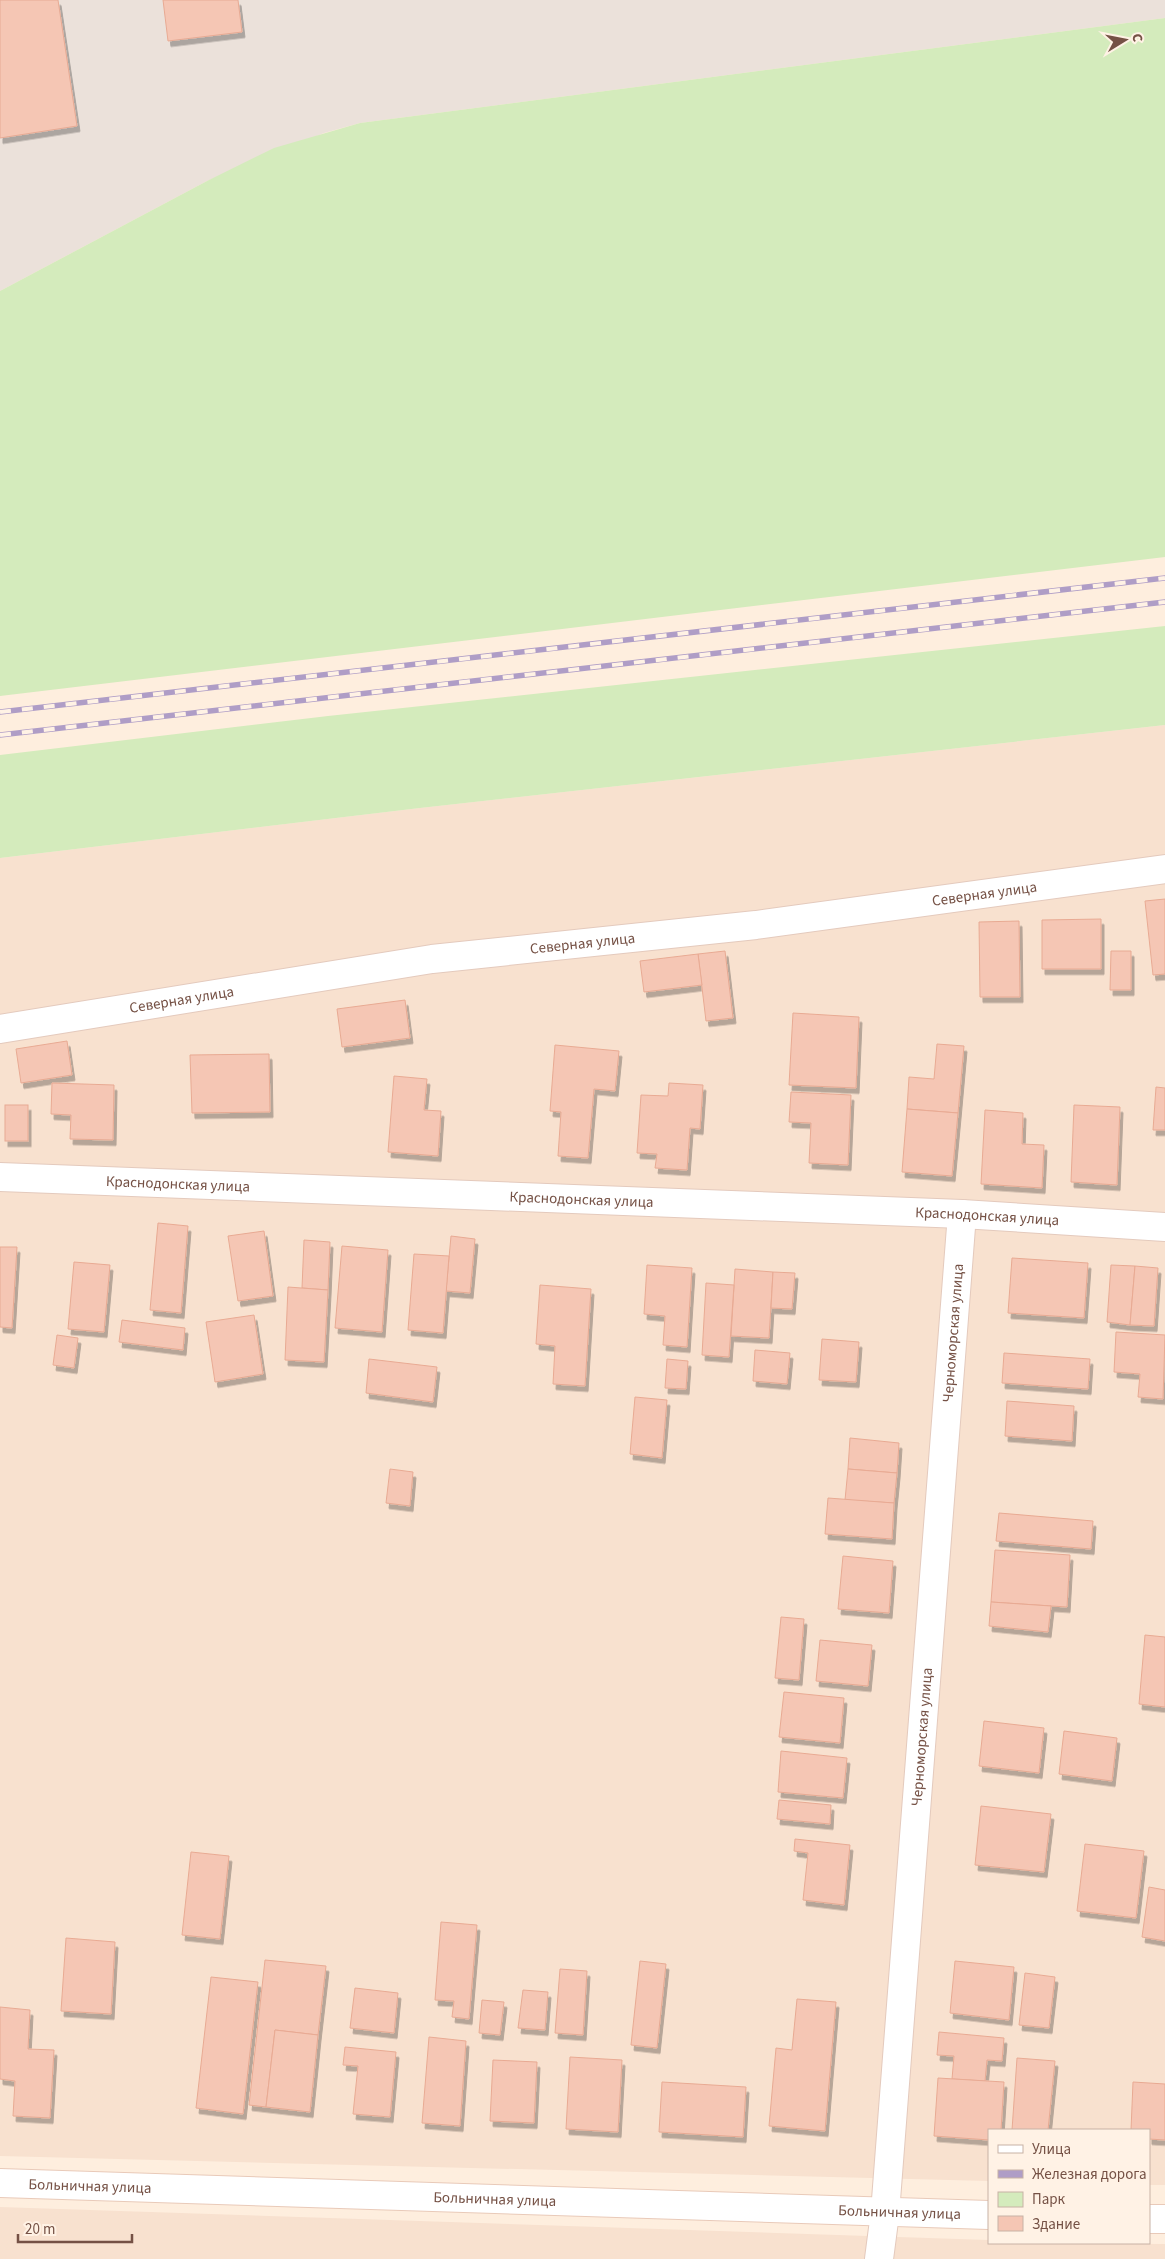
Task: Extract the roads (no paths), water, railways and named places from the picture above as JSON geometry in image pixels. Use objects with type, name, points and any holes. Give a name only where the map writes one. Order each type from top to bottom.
[{"type":"street","name":"Северная улица","points":[[0,1029],[432,959],[756,925],[1165,869]]},
{"type":"street","name":"Краснодонская улица","points":[[0,1177],[962,1214],[1165,1227]]},
{"type":"street","name":"Черноморская улица","points":[[879,2259],[962,1214]]},
{"type":"street","name":"Больничная улица","points":[[0,2183],[988,2215]]},
{"type":"street","points":[[1150,2219],[1165,2219]]},
{"type":"railway","points":[[0,712],[1165,578]]},
{"type":"railway","points":[[0,735],[1165,602]]}]
